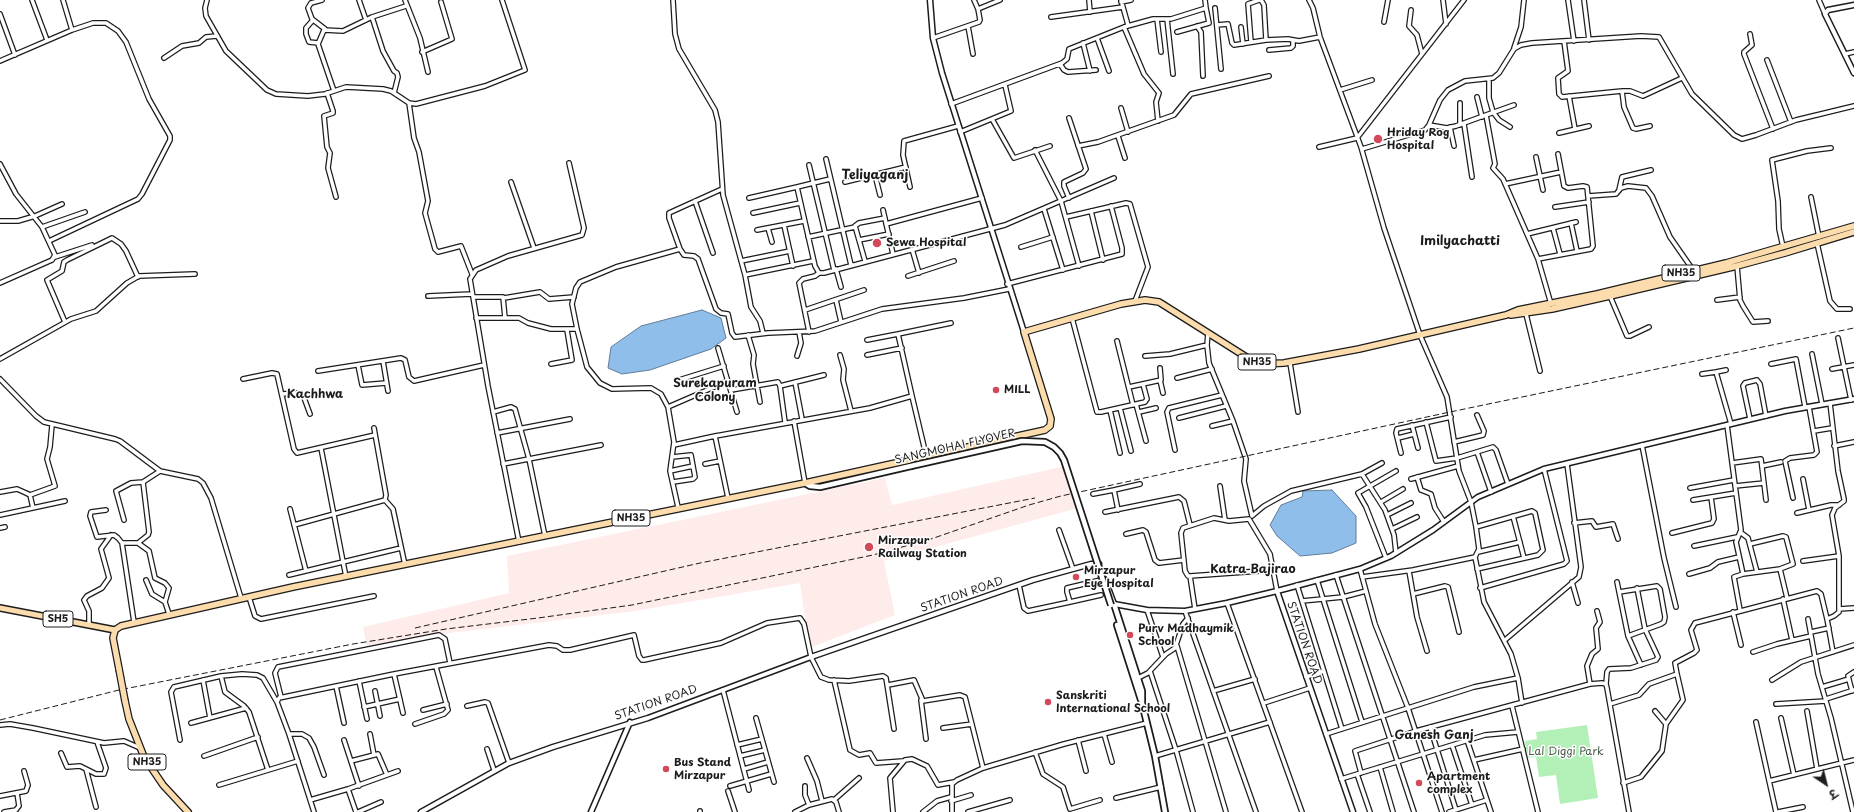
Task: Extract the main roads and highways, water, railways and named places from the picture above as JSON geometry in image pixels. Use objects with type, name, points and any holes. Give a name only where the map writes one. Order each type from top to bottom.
[{"type":"highway","name":"NH35","points":[[188,812],[163,785],[140,748],[129,719],[113,638],[115,630],[121,626],[242,598],[545,537],[678,507],[805,483],[926,455],[1042,431],[1050,426],[1051,419],[1024,332],[1135,301],[1145,300],[1159,302],[1251,360],[1263,364],[1290,363],[1506,315],[1518,310],[1551,304],[1784,248],[1854,226]]},
{"type":"highway","name":"NH35","points":[[1506,315],[1526,314],[1736,266],[1854,232]]},
{"type":"main road","name":"SANGMOHAI FLYOVER","points":[[805,483],[820,487],[1022,441],[1045,442],[1054,447],[1064,460],[1113,604],[1142,703]]},
{"type":"main road","points":[[1113,604],[1142,691],[1142,703],[1155,756],[1165,812]]},
{"type":"main road","name":"SH5","points":[[0,608],[115,630]]},
{"type":"water","points":[[702,310],[721,318],[726,338],[711,349],[650,370],[622,374],[608,368],[611,347],[641,326]]},
{"type":"water","points":[[1332,490],[1356,516],[1356,543],[1332,553],[1300,556],[1277,536],[1270,525],[1281,505],[1302,497],[1303,491]]},
{"type":"railway","points":[[0,720],[119,690],[353,644],[446,629],[632,605],[873,555],[931,539],[1029,505],[1061,496],[1450,412],[1854,328]]},
{"type":"railway","points":[[415,628],[700,563],[1035,498]]},
{"type":"place","name":"Hriday Rog Hospital","points":[[1378,139]]},
{"type":"place","name":"Sewa Hospital","points":[[877,243]]},
{"type":"place","name":"MILL","points":[[996,390]]},
{"type":"place","name":"Mirzapur Railway Station","points":[[869,547]]},
{"type":"place","name":"Mirzapur Eye Hospital","points":[[1076,577]]},
{"type":"place","name":"Purv Madhaymik School","points":[[1130,635]]},
{"type":"place","name":"Sanskriti International School","points":[[1048,702]]},
{"type":"place","name":"Bus Stand Mirzapur","points":[[666,769]]},
{"type":"place","name":"Apartment complex","points":[[1419,783]]},
{"type":"district","name":"Teliyaganj","points":[[875,175]]},
{"type":"district","name":"Imilyachatti","points":[[1460,241]]},
{"type":"district","name":"Surekapuram Colony","points":[[715,391]]},
{"type":"district","name":"Kachhwa","points":[[315,395]]},
{"type":"district","name":"Katra Bajirao","points":[[1253,570]]},
{"type":"district","name":"Ganesh Ganj","points":[[1434,736]]},
{"type":"park label","name":"Lal Diggi Park","points":[[1566,752]]}]
